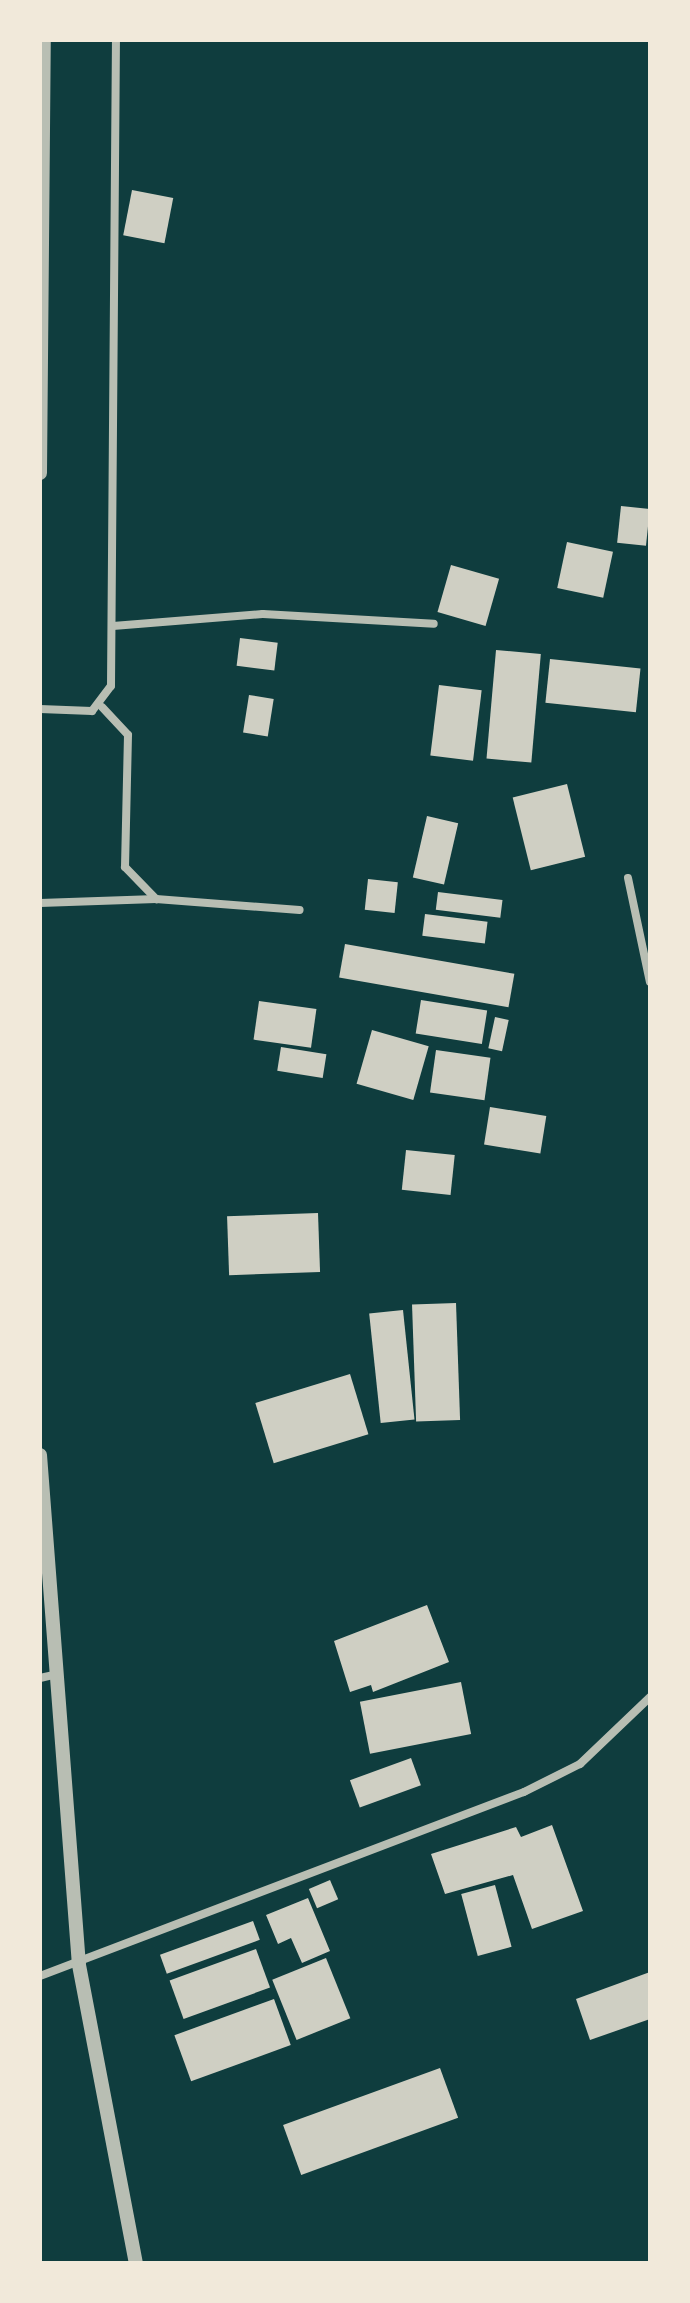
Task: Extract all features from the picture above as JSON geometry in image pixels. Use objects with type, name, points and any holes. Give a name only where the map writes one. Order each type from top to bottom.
[{"type":"street","points":[[40,473],[44,40]]},
{"type":"street","points":[[102,707],[109,697],[113,626],[116,40]]},
{"type":"street","points":[[113,626],[263,614],[434,624]]},
{"type":"street","points":[[40,709],[102,707],[128,735],[125,867],[156,899]]},
{"type":"street","points":[[628,878],[650,982]]},
{"type":"street","points":[[40,903],[156,899],[300,910]]},
{"type":"street","points":[[40,1455],[46,1677],[79,1965],[136,2263]]},
{"type":"street","points":[[40,1976],[79,1965],[524,1792],[580,1764],[650,1697]]},
{"type":"building","points":[[132,190],[173,198],[164,243],[123,235]]},
{"type":"building","points":[[621,506],[650,509],[646,546],[617,543]]},
{"type":"building","points":[[567,542],[613,552],[603,598],[557,588]]},
{"type":"building","points":[[451,565],[499,579],[486,626],[437,612]]},
{"type":"building","points":[[240,638],[278,643],[274,670],[237,666]]},
{"type":"building","points":[[496,650],[541,654],[531,763],[487,759]]},
{"type":"building","points":[[550,659],[641,669],[636,712],[545,703]]},
{"type":"building","points":[[439,685],[482,690],[473,761],[430,755]]},
{"type":"building","points":[[249,695],[274,699],[268,736],[243,733]]},
{"type":"building","points":[[567,784],[585,857],[531,870],[513,798]]},
{"type":"building","points":[[427,816],[458,823],[444,885],[413,877]]},
{"type":"building","points":[[368,879],[398,882],[395,913],[365,910]]},
{"type":"building","points":[[438,892],[503,900],[500,918],[436,910]]},
{"type":"building","points":[[425,914],[488,922],[485,944],[422,936]]},
{"type":"building","points":[[345,944],[514,974],[508,1007],[339,977]]},
{"type":"building","points":[[421,1000],[487,1010],[482,1044],[416,1034]]},
{"type":"building","points":[[259,1001],[316,1009],[311,1048],[254,1040]]},
{"type":"building","points":[[495,1017],[509,1020],[502,1051],[488,1048]]},
{"type":"building","points":[[372,1030],[429,1046],[413,1100],[357,1084]]},
{"type":"building","points":[[281,1047],[326,1054],[323,1078],[277,1071]]},
{"type":"building","points":[[436,1050],[490,1058],[484,1100],[430,1093]]},
{"type":"building","points":[[490,1107],[546,1116],[540,1153],[484,1145]]},
{"type":"building","points":[[406,1150],[455,1155],[451,1195],[402,1190]]},
{"type":"building","points":[[318,1213],[320,1272],[229,1275],[227,1216]]},
{"type":"building","points":[[456,1303],[460,1420],[416,1421],[412,1305]]},
{"type":"building","points":[[403,1310],[414,1419],[381,1423],[369,1314]]},
{"type":"building","points":[[350,1374],[368,1434],[274,1463],[255,1403]]},
{"type":"building","points":[[427,1605],[449,1662],[373,1692],[371,1685],[350,1692],[334,1641]]},
{"type":"building","points":[[461,1682],[471,1734],[370,1754],[360,1702]]},
{"type":"building","points":[[411,1758],[421,1785],[360,1807],[350,1780]]},
{"type":"building","points":[[552,1825],[583,1911],[532,1929],[513,1875],[445,1894],[431,1854],[516,1827],[521,1837]]},
{"type":"building","points":[[330,1880],[338,1899],[317,1908],[309,1889]]},
{"type":"building","points":[[495,1885],[512,1947],[478,1956],[461,1894]]},
{"type":"building","points":[[308,1898],[330,1951],[302,1963],[291,1938],[278,1944],[266,1915]]},
{"type":"building","points":[[253,1921],[260,1940],[167,1974],[160,1955]]},
{"type":"building","points":[[256,1949],[270,1988],[184,2019],[170,1980]]},
{"type":"building","points":[[326,1958],[350,2018],[297,2040],[272,1980]]},
{"type":"building","points":[[650,1972],[650,2019],[590,2040],[576,1999]]},
{"type":"building","points":[[274,1999],[291,2045],[191,2081],[174,2035]]},
{"type":"building","points":[[440,2068],[458,2118],[301,2175],[283,2125]]}]
